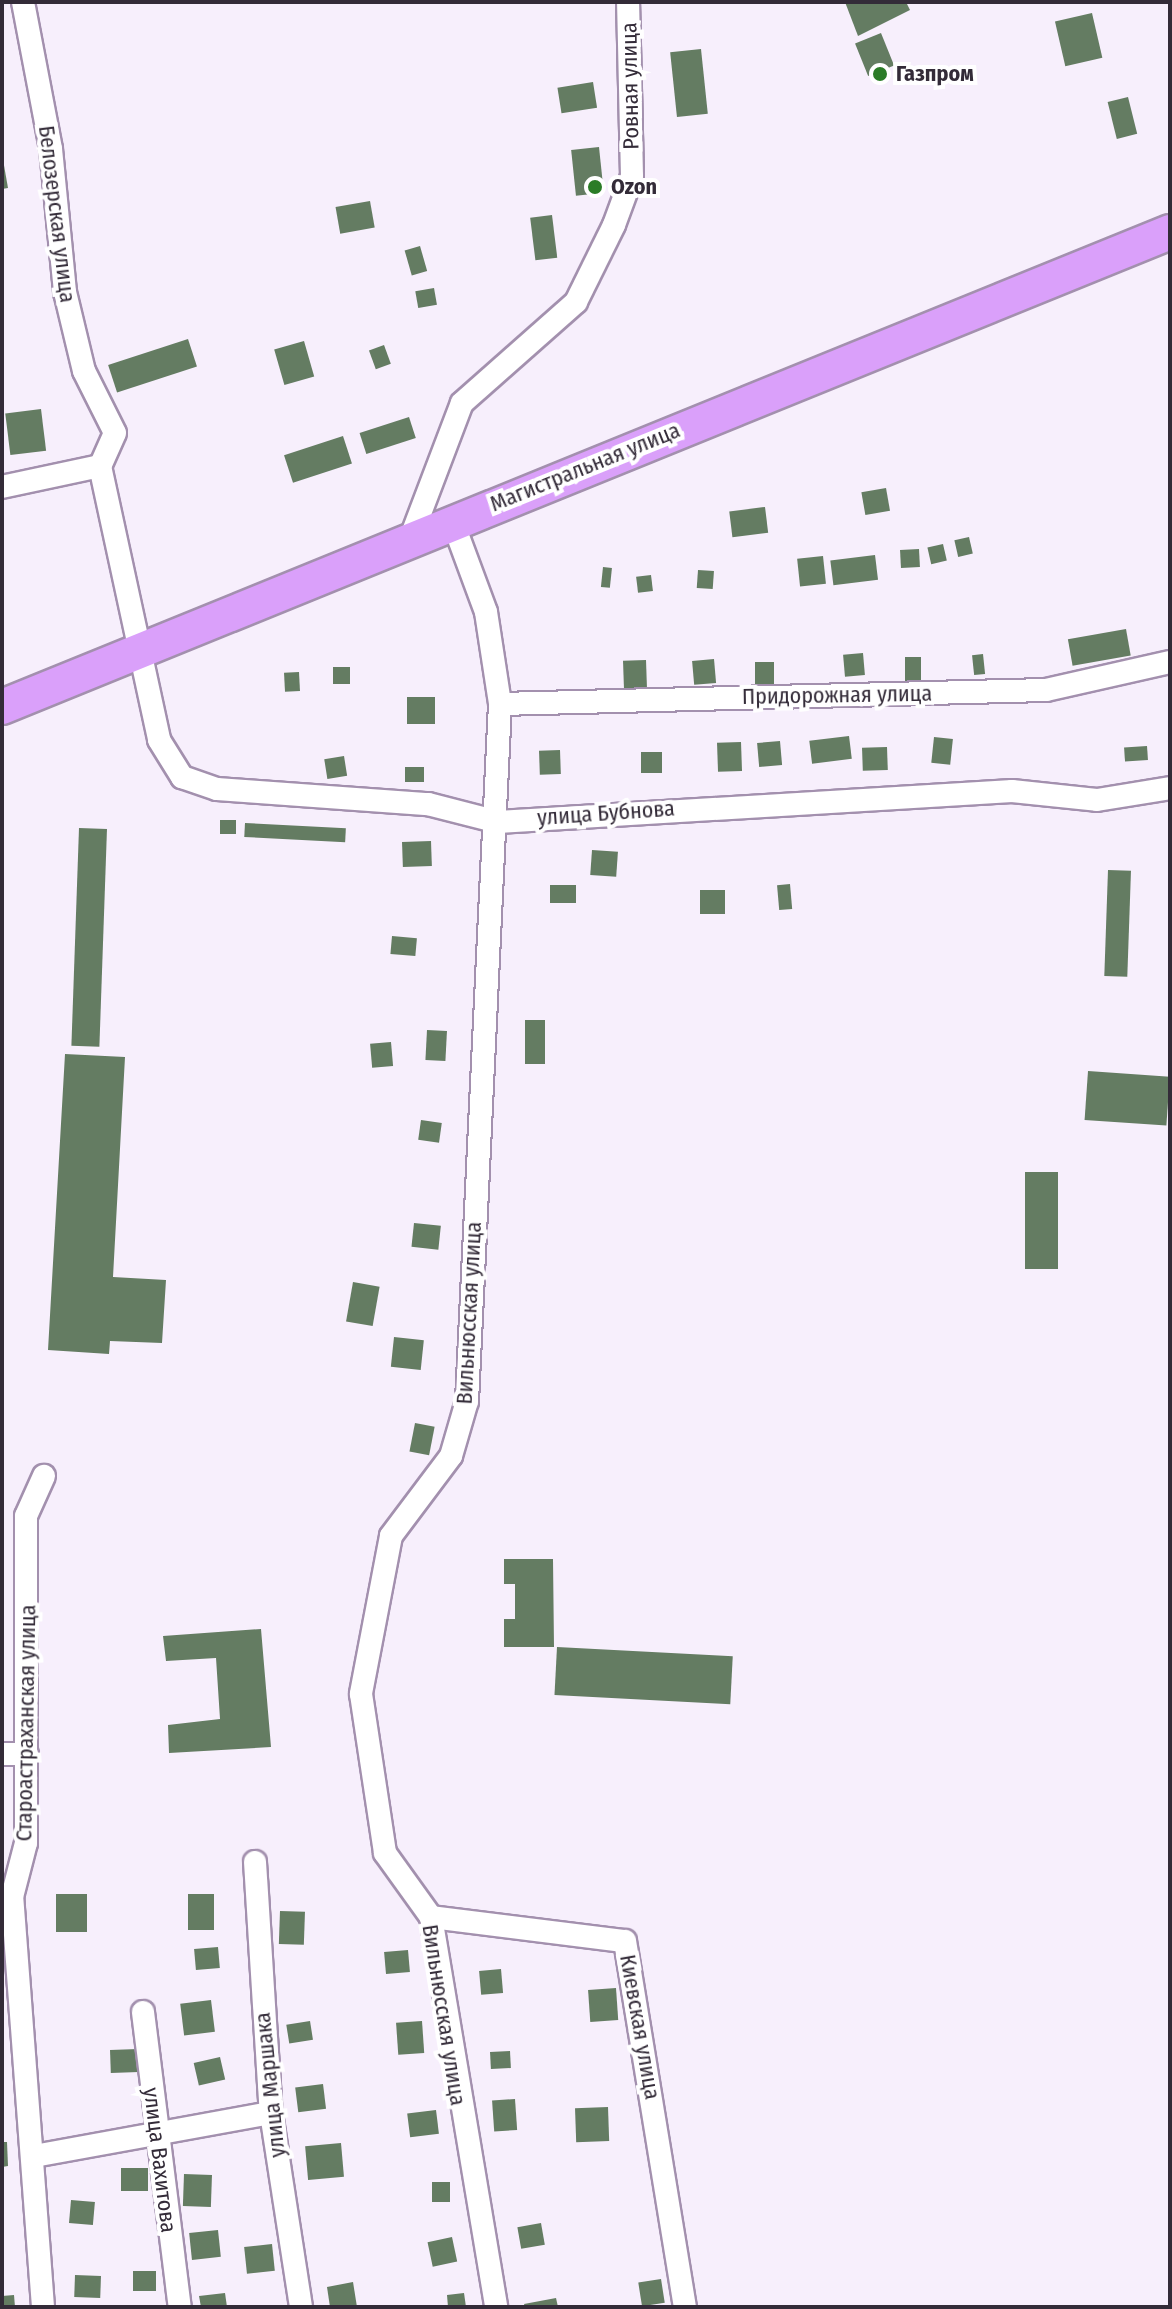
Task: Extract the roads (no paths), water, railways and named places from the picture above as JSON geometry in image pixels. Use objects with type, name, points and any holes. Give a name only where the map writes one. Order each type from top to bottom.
[{"type":"highway","name":"Магистральная улица","points":[[2,707],[452,520],[1170,232]]},
{"type":"street","name":"Белозерская улица","points":[[23,2],[51,149],[65,292],[84,371],[115,433],[100,466]]},
{"type":"street","name":"Ровная улица","points":[[411,537],[462,403],[576,302],[632,176],[628,2]]},
{"type":"street","points":[[2,487],[100,466],[138,650]]},
{"type":"street","name":"Вильнюсская улица","points":[[452,520],[486,612],[500,704],[498,822],[467,1401],[451,1456],[391,1536],[361,1694],[385,1853],[431,1917],[496,2307]]},
{"type":"street","name":"улица Бубнова","points":[[138,650],[159,740],[182,777],[217,789],[428,804],[498,822],[1012,791],[1097,800],[1170,788]]},
{"type":"street","name":"Придорожная улица","points":[[500,704],[1046,690],[1170,662]]},
{"type":"street","name":"Староастраханская улица","points":[[43,2307],[34,2156],[12,1897],[26,1843],[26,1516],[44,1476]]},
{"type":"street","points":[[2,1754],[27,1754]]},
{"type":"street","name":"улица Маршака","points":[[255,1862],[271,2113],[301,2307]]},
{"type":"street","name":"Киевская улица","points":[[431,1917],[625,1941],[685,2307]]},
{"type":"street","name":"улица Вахитова","points":[[143,2012],[154,2136],[180,2307]]},
{"type":"street","points":[[34,2156],[271,2113]]},
{"type":"place","name":"Газпром","points":[[880,74]]},
{"type":"place","name":"Ozon","points":[[595,187]]}]
